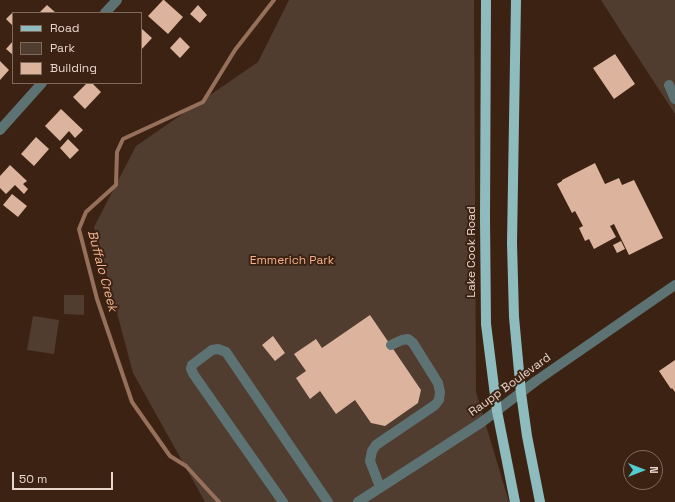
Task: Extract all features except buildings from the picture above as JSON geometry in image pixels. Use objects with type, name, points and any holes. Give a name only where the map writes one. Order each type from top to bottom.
[{"type":"main road","name":"Lake Cook Road","points":[[486,0],[486,324],[497,411],[515,502]]},
{"type":"main road","points":[[516,0],[512,243],[514,317],[521,393],[527,436],[540,502]]},
{"type":"street","points":[[106,12],[117,0]]},
{"type":"street","points":[[0,130],[41,84]]},
{"type":"street","points":[[669,85],[675,100]]},
{"type":"street","name":"Raupp Boulevard","points":[[358,502],[497,411],[536,381],[675,285]]},
{"type":"street","points":[[380,487],[370,462],[372,451],[376,446],[436,405],[439,400],[440,392],[438,383],[413,343],[408,339],[391,345]]},
{"type":"street","points":[[283,502],[191,370],[192,365],[212,350],[218,349],[226,352],[328,502]]},
{"type":"green space","name":"Emmerich Park","points":[[289,0],[474,0],[476,392],[509,502],[205,502],[133,373],[94,227],[136,146],[258,62]]},
{"type":"green space","points":[[601,0],[675,0],[675,114],[622,33]]},
{"type":"green space","points":[[64,295],[84,295],[84,315],[64,314]]},
{"type":"green space","points":[[33,316],[59,320],[54,354],[27,350]]},
{"type":"waterway","name":"Buffalo Creek","points":[[219,502],[186,466],[170,456],[132,402],[97,299],[79,229],[86,212],[116,185],[117,152],[123,139],[203,102],[235,50],[274,0]]}]
